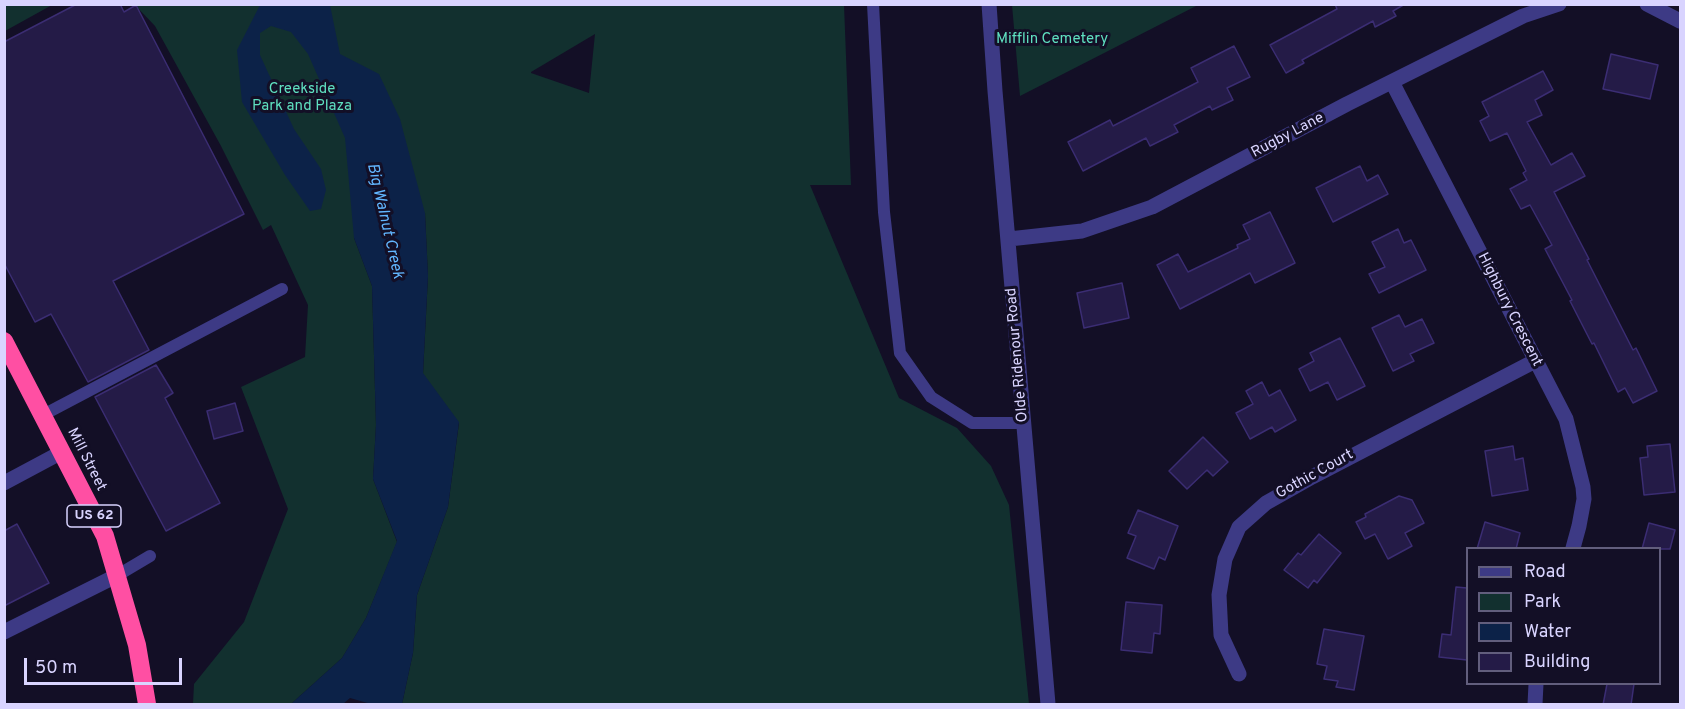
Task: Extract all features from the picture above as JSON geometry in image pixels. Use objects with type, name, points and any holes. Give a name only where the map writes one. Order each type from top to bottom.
[{"type":"highway","name":"Mill Street","points":[[4,341],[105,536],[137,645],[147,705]]},
{"type":"street","name":"Olde Ridenour Road","points":[[989,4],[1048,705]]},
{"type":"street","name":"Rugby Lane","points":[[1009,239],[1082,231],[1152,207],[1522,16],[1559,4]]},
{"type":"street","points":[[1654,6],[1680,21]]},
{"type":"street","name":"Highbury Crescent","points":[[1392,82],[1566,419],[1583,487],[1582,508],[1573,547]]},
{"type":"street","name":"Gothic Court","points":[[1239,674],[1221,636],[1219,595],[1225,559],[1239,527],[1266,503],[1338,462],[1535,361]]},
{"type":"street","points":[[4,483],[62,452]]},
{"type":"street","points":[[4,632],[118,575]]},
{"type":"street","points":[[1535,705],[1536,685]]},
{"type":"lane","points":[[873,4],[884,212],[900,353],[931,397],[972,423],[1024,423]]},
{"type":"lane","points":[[43,415],[282,289]]},
{"type":"lane","points":[[118,575],[150,556]]},
{"type":"green space","points":[[5,4],[52,4],[52,5],[5,31]]},
{"type":"green space","name":"Mifflin Cemetery","points":[[1012,4],[1198,5],[1020,96]]},
{"type":"green space","name":"Creekside Park and Plaza","points":[[135,5],[844,5],[851,185],[810,185],[899,398],[957,428],[991,466],[1009,505],[1029,704],[402,704],[413,653],[417,595],[448,507],[459,423],[423,374],[428,276],[425,213],[354,238],[372,286],[376,425],[373,479],[397,542],[366,618],[342,658],[291,704],[193,704],[194,684],[244,622],[288,509],[241,387],[305,357],[308,305],[271,225],[263,230],[221,146],[155,26]],"holes":[[[595,34],[589,93],[531,73],[531,72]]]},
{"type":"water","name":"Big Walnut Creek","points":[[260,5],[330,5],[340,54],[379,74],[400,119],[425,213],[428,276],[423,373],[459,422],[448,507],[417,595],[413,653],[402,704],[371,704],[350,698],[343,704],[291,704],[342,658],[366,618],[397,541],[373,479],[376,425],[372,286],[354,238],[345,138],[308,54],[291,32],[271,26],[260,33],[260,55],[294,129],[321,169],[326,190],[321,209],[310,211],[285,175],[242,102],[237,50]]},
{"type":"building","points":[[77,4],[120,4],[124,12],[136,5],[244,214],[113,281],[149,350],[88,382],[51,314],[35,322],[4,263],[4,42]]},
{"type":"building","points":[[1335,4],[1405,4],[1393,11],[1396,16],[1375,27],[1373,21],[1302,60],[1304,63],[1286,73],[1270,45],[1337,9]]},
{"type":"building","points":[[1234,46],[1250,77],[1227,88],[1233,100],[1212,110],[1210,106],[1174,125],[1178,132],[1150,146],[1146,138],[1083,171],[1068,142],[1110,120],[1113,126],[1198,82],[1191,68]]},
{"type":"building","points":[[1611,54],[1658,65],[1650,99],[1603,89]]},
{"type":"building","points":[[1543,71],[1553,90],[1535,100],[1542,115],[1527,122],[1551,165],[1572,153],[1585,176],[1554,192],[1633,350],[1636,348],[1657,391],[1633,403],[1625,388],[1618,392],[1594,343],[1592,344],[1545,249],[1552,245],[1530,205],[1521,209],[1510,189],[1527,180],[1523,173],[1526,171],[1507,133],[1490,141],[1480,121],[1489,116],[1482,102]]},
{"type":"building","points":[[1360,166],[1367,181],[1378,175],[1388,194],[1333,222],[1316,188]]},
{"type":"building","points":[[1270,212],[1295,263],[1255,283],[1250,273],[1180,309],[1157,265],[1178,254],[1188,272],[1238,248],[1237,245],[1250,239],[1243,225]]},
{"type":"building","points":[[1398,229],[1404,243],[1411,240],[1426,270],[1379,293],[1369,274],[1385,267],[1372,242]]},
{"type":"building","points":[[1122,283],[1129,318],[1084,328],[1077,293]]},
{"type":"building","points":[[1399,315],[1405,327],[1422,319],[1434,343],[1410,354],[1414,361],[1393,371],[1372,328]]},
{"type":"building","points":[[1340,338],[1365,386],[1337,400],[1328,382],[1310,391],[1299,369],[1314,361],[1310,353]]},
{"type":"building","points":[[156,365],[173,393],[165,398],[220,503],[166,531],[95,397]]},
{"type":"building","points":[[1262,382],[1269,396],[1280,390],[1296,420],[1275,432],[1272,427],[1250,439],[1236,413],[1253,404],[1246,391]]},
{"type":"building","points":[[235,403],[243,431],[214,439],[207,411]]},
{"type":"building","points":[[1203,437],[1228,462],[1213,476],[1207,470],[1187,489],[1169,471]]},
{"type":"building","points":[[1670,444],[1675,492],[1644,495],[1640,458],[1648,457],[1647,446]]},
{"type":"building","points":[[1513,446],[1515,460],[1523,458],[1528,490],[1492,496],[1485,451]]},
{"type":"building","points":[[1399,496],[1412,500],[1424,523],[1405,533],[1412,546],[1388,559],[1375,534],[1365,539],[1356,522],[1366,517],[1365,514]]},
{"type":"building","points":[[1138,510],[1178,526],[1165,560],[1159,557],[1154,569],[1127,558],[1136,536],[1128,533]]},
{"type":"building","points":[[1485,522],[1520,533],[1516,547],[1478,547]]},
{"type":"building","points":[[1649,523],[1675,530],[1670,549],[1643,547]]},
{"type":"building","points":[[17,524],[49,583],[4,606],[4,531]]},
{"type":"building","points":[[1319,534],[1341,553],[1317,583],[1314,580],[1308,588],[1284,570],[1298,553],[1301,555]]},
{"type":"building","points":[[1456,587],[1466,588],[1466,660],[1439,657],[1442,634],[1451,635]]},
{"type":"building","points":[[1126,602],[1162,605],[1160,634],[1154,633],[1152,653],[1121,650]]},
{"type":"building","points":[[1324,629],[1364,636],[1354,690],[1336,687],[1338,681],[1324,679],[1327,666],[1317,664]]},
{"type":"building","points":[[1607,685],[1634,685],[1631,705],[1603,705]]}]
